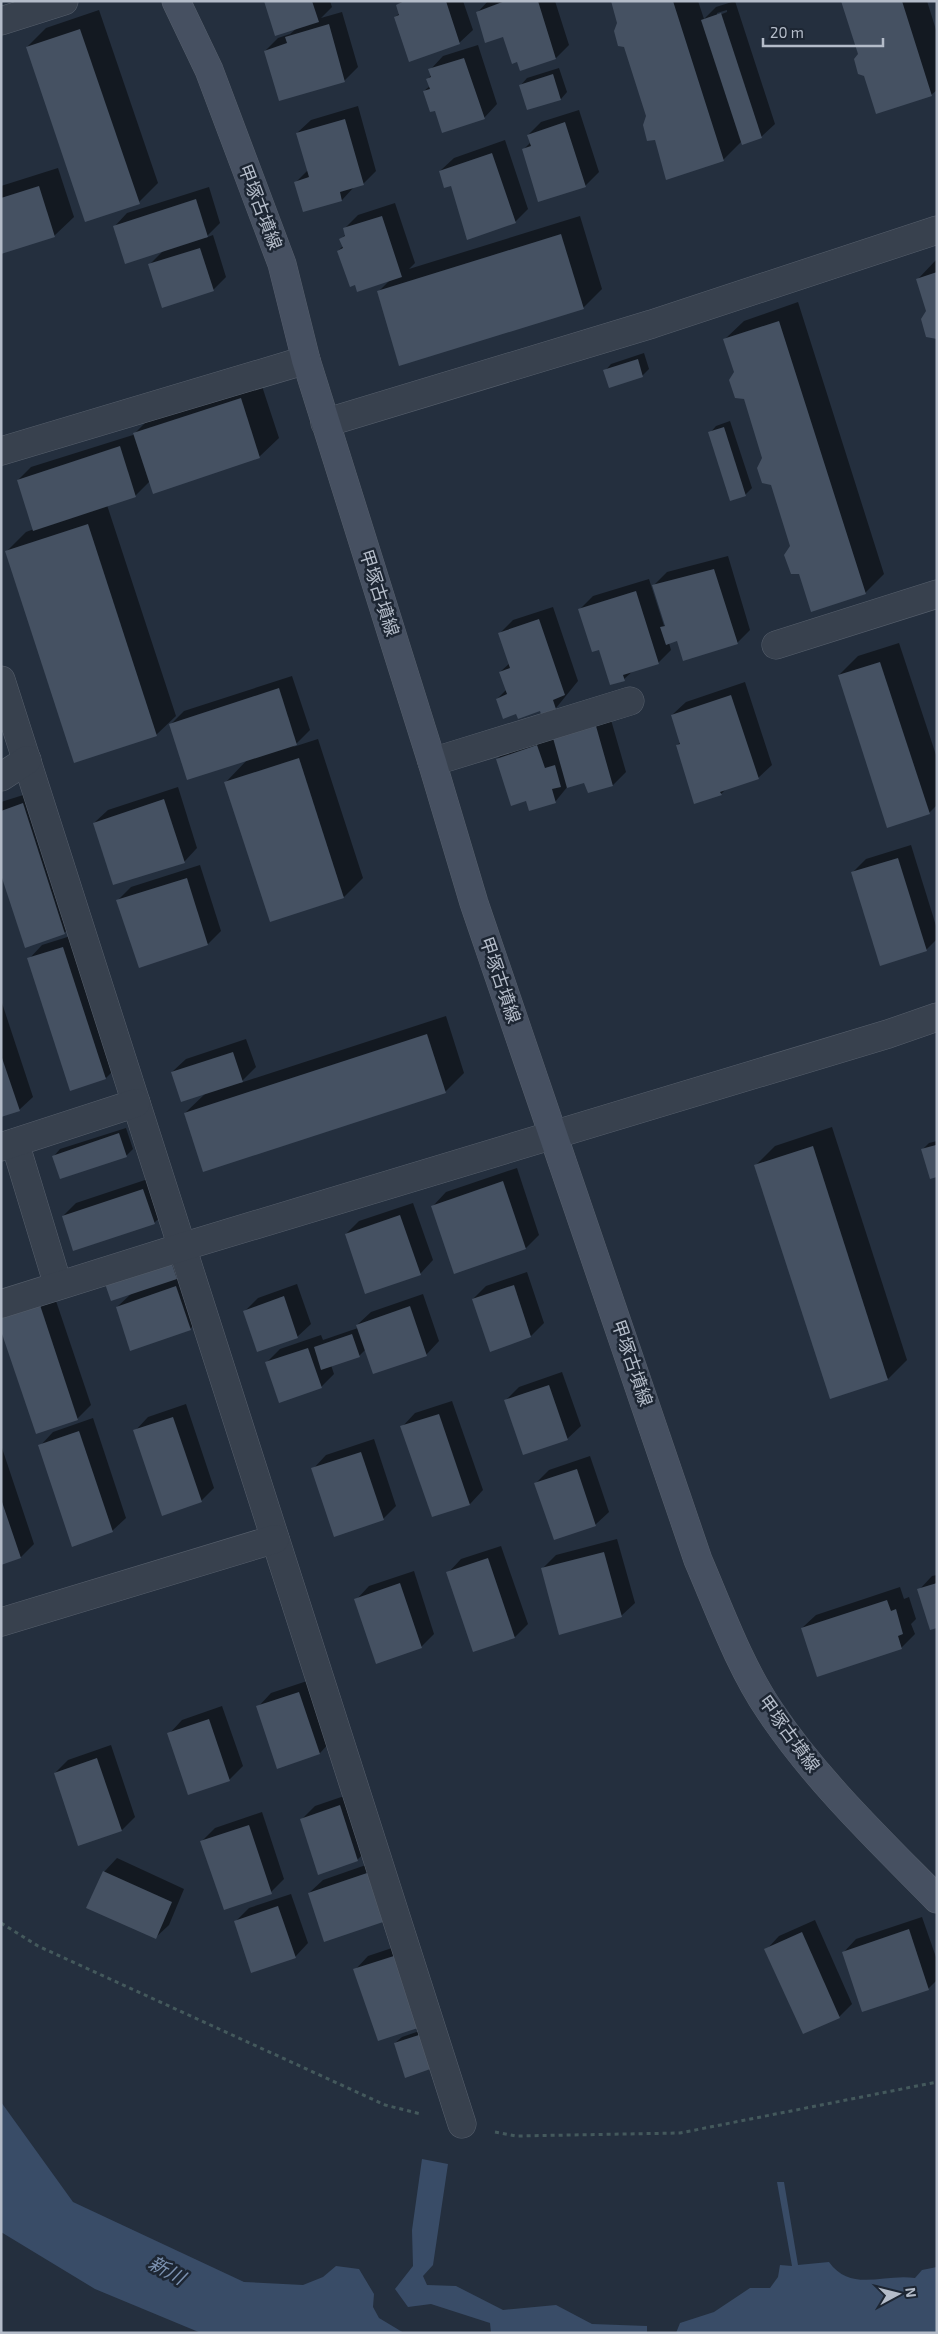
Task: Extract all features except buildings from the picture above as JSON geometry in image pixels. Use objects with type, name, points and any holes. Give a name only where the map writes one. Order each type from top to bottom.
[{"type":"main road","name":"甲塚古墳線","points":[[176,1],[209,70],[282,264],[306,360],[432,762],[474,903],[698,1560],[736,1650],[769,1710],[811,1766],[850,1811],[937,1899]]},
{"type":"street","points":[[1,21],[64,1]]},
{"type":"street","points":[[325,422],[652,324],[937,230]]},
{"type":"street","points":[[1,451],[306,360]]},
{"type":"street","points":[[776,645],[937,594]]},
{"type":"street","points":[[1,680],[462,2124]]},
{"type":"street","points":[[432,762],[630,701]]},
{"type":"street","points":[[1,777],[27,760]]},
{"type":"street","points":[[1,1304],[182,1247],[888,1034],[937,1017]]},
{"type":"street","points":[[58,1285],[8,1145],[136,1103]]},
{"type":"street","points":[[1,1622],[275,1539]]},
{"type":"water","name":"新川","points":[[1,2102],[73,2202],[244,2282],[303,2285],[323,2277],[336,2266],[359,2269],[374,2294],[373,2307],[379,2318],[404,2333],[201,2333],[95,2289],[1,2232]]},
{"type":"water","points":[[422,2159],[448,2164],[433,2265],[423,2276],[427,2285],[456,2286],[503,2310],[556,2305],[592,2324],[647,2326],[647,2333],[491,2333],[490,2323],[431,2304],[408,2307],[395,2289],[413,2266],[412,2230]]},
{"type":"water","points":[[777,2182],[784,2182],[798,2265],[829,2262],[847,2277],[869,2280],[903,2277],[915,2278],[922,2270],[937,2267],[937,2333],[676,2333],[680,2323],[714,2312],[750,2288],[770,2288],[778,2277],[780,2265],[792,2266]]}]
